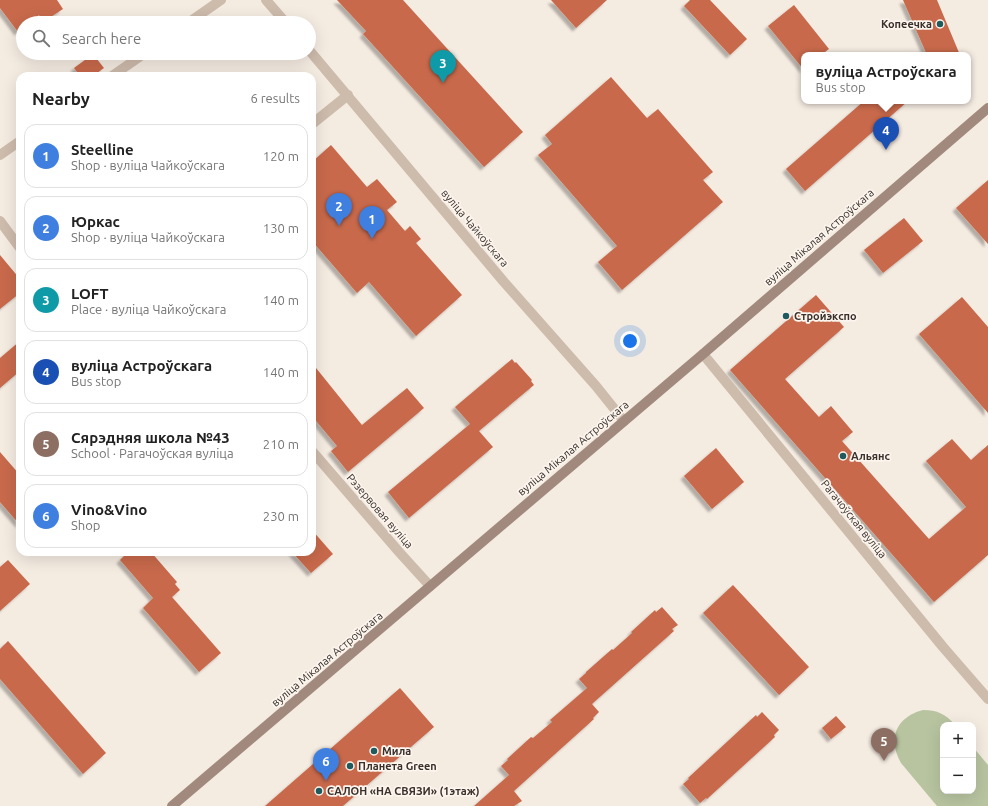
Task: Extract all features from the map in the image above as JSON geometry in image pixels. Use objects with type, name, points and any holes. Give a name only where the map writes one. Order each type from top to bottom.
[{"type":"main road","name":"вуліца Мікалая Астроўскага","points":[[172,806],[703,354],[988,108]]},
{"type":"street","points":[[198,16],[221,0]]},
{"type":"street","points":[[266,0],[280,16]]},
{"type":"street","name":"вуліца Чайкоўскага","points":[[316,58],[504,282],[624,420]]},
{"type":"street","points":[[118,72],[135,60]]},
{"type":"street","points":[[316,121],[348,95]]},
{"type":"street","points":[[0,154],[16,143]]},
{"type":"street","points":[[0,221],[16,243]]},
{"type":"street","name":"Рагачоўская вуліца","points":[[703,354],[943,647],[988,699]]},
{"type":"street","name":"Рэзервовая вуліца","points":[[316,456],[430,586]]},
{"type":"green space","points":[[923,710],[933,711],[941,713],[952,722],[940,722],[940,794],[976,794],[976,751],[988,765],[988,806],[937,806],[901,763],[895,746],[897,730],[906,718]]},
{"type":"building","points":[[0,0],[57,0],[63,9],[52,16],[16,16],[16,29],[0,8]]},
{"type":"building","points":[[337,0],[403,0],[523,132],[484,167],[363,34],[366,31]]},
{"type":"building","points":[[551,0],[607,0],[576,28]]},
{"type":"building","points":[[690,0],[710,0],[747,39],[730,55],[684,6]]},
{"type":"building","points":[[903,0],[937,0],[959,52],[926,52]]},
{"type":"building","points":[[794,5],[829,49],[825,52],[801,52],[801,66],[768,26]]},
{"type":"building","points":[[85,60],[98,60],[104,68],[98,72],[77,72],[74,68]]},
{"type":"building","points":[[611,77],[647,118],[658,109],[713,172],[703,180],[723,202],[622,290],[598,262],[617,246],[538,155],[552,144],[545,135]]},
{"type":"building","points":[[861,104],[905,104],[805,191],[786,169]]},
{"type":"building","points":[[331,145],[367,187],[377,179],[397,202],[387,210],[405,231],[410,226],[421,239],[416,243],[462,295],[416,336],[369,282],[357,293],[316,246],[316,158]]},
{"type":"building","points":[[988,180],[988,244],[956,208]]},
{"type":"building","points":[[904,218],[923,241],[883,273],[864,250]]},
{"type":"building","points":[[0,255],[16,274],[16,296],[0,309]]},
{"type":"building","points":[[816,295],[844,327],[785,379],[819,417],[831,406],[853,432],[842,441],[929,539],[966,507],[926,461],[952,439],[971,460],[988,445],[988,555],[934,602],[730,370]]},
{"type":"building","points":[[962,297],[988,327],[988,413],[919,334]]},
{"type":"building","points":[[16,344],[16,374],[0,388],[0,358]]},
{"type":"building","points":[[512,359],[532,380],[531,381],[534,385],[479,431],[493,447],[409,518],[388,492],[470,424],[455,407]]},
{"type":"building","points":[[316,368],[362,425],[407,388],[424,408],[348,472],[331,451],[337,446],[316,421]]},
{"type":"building","points":[[716,448],[744,482],[712,509],[684,476]]},
{"type":"building","points":[[0,452],[16,470],[16,520],[0,502]]},
{"type":"building","points":[[316,535],[333,554],[311,573],[296,556],[316,556]]},
{"type":"building","points":[[124,556],[154,556],[177,582],[175,584],[180,590],[172,597],[221,653],[199,672],[143,608],[153,598],[120,560]]},
{"type":"building","points":[[8,560],[30,584],[0,611],[0,567]]},
{"type":"building","points":[[733,585],[809,667],[779,695],[703,613]]},
{"type":"building","points":[[662,607],[678,625],[672,629],[674,631],[592,704],[599,712],[593,718],[594,719],[514,791],[522,801],[514,806],[474,806],[509,775],[501,766],[508,760],[507,759],[531,737],[533,738],[552,722],[550,720],[587,688],[579,679],[632,633],[631,632],[655,610],[656,612]]},
{"type":"building","points":[[8,641],[106,753],[83,774],[0,679],[0,649]]},
{"type":"building","name":"Планета Green","points":[[400,688],[434,727],[343,806],[265,806]]},
{"type":"building","points":[[762,712],[779,730],[774,735],[775,737],[707,799],[706,798],[700,803],[683,784],[756,715],[757,717]]},
{"type":"building","points":[[836,716],[846,727],[831,739],[822,728]]},
{"type":"place","name":"Копеечка","points":[[940,24]]},
{"type":"place","name":"LOFT","points":[[443,83]]},
{"type":"place","name":"вуліца Астроўскага","points":[[886,150]]},
{"type":"place","name":"Юркас","points":[[339,226]]},
{"type":"place","name":"Steelline","points":[[372,239]]},
{"type":"place","name":"Стройэкспо","points":[[786,316]]},
{"type":"place","name":"Альянс","points":[[843,456]]},
{"type":"place","name":"Мила","points":[[374,751]]},
{"type":"place","name":"Сярэдняя школа №43","points":[[884,761]]},
{"type":"place","name":"Планета Green","points":[[350,766]]},
{"type":"place","name":"Vino&Vino","points":[[326,781]]},
{"type":"place","name":"САЛОН «НА СВЯЗИ» (1этаж)","points":[[319,791]]}]
